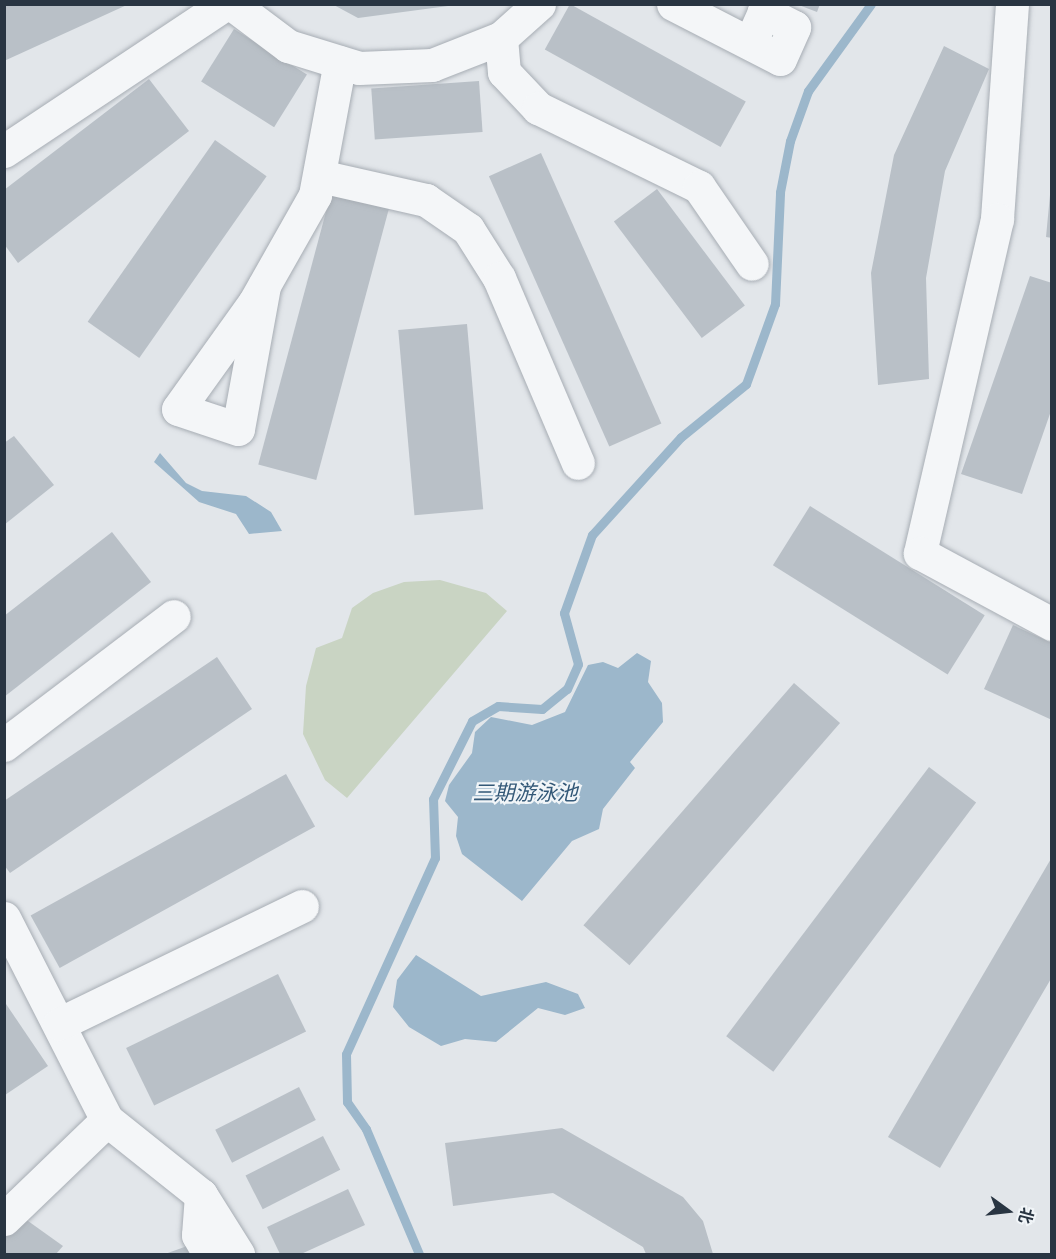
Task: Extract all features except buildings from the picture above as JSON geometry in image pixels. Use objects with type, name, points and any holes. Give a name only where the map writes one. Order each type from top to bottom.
[{"type":"street","points":[[4,151],[225,4]]},
{"type":"street","points":[[232,4],[288,46],[359,68],[432,65],[501,38],[539,4]]},
{"type":"street","points":[[673,4],[750,44]]},
{"type":"street","points":[[1012,4],[997,219],[920,553],[1052,624]]},
{"type":"street","points":[[501,38],[504,72],[538,108],[699,187],[752,264]]},
{"type":"street","points":[[264,286],[315,195],[340,62]]},
{"type":"street","points":[[320,176],[426,200],[468,229],[500,278],[578,463]]},
{"type":"street","points":[[4,745],[174,616]]},
{"type":"street","points":[[60,1024],[302,906]]},
{"type":"street","points":[[4,918],[107,1120],[201,1195],[238,1254]]},
{"type":"street","points":[[4,1220],[107,1120]]},
{"type":"street","points":[[201,1195],[198,1235],[209,1254]]},
{"type":"green space","points":[[440,580],[486,593],[507,611],[347,798],[325,780],[303,734],[306,686],[316,648],[342,638],[352,608],[373,593],[404,582]]},
{"type":"water","points":[[160,453],[186,483],[202,491],[246,496],[271,512],[282,531],[249,534],[236,514],[199,502],[154,462]]},
{"type":"water","name":"三期游泳池","points":[[637,653],[651,661],[648,682],[662,703],[663,722],[630,762],[635,768],[603,809],[599,829],[572,841],[522,901],[462,854],[456,836],[458,817],[445,801],[449,785],[472,753],[475,732],[491,717],[532,725],[565,712],[588,665],[603,662],[618,668]]},
{"type":"water","points":[[416,955],[481,996],[546,982],[578,994],[585,1008],[565,1015],[538,1008],[496,1042],[465,1039],[441,1046],[409,1027],[393,1007],[397,980]]},
{"type":"waterway","points":[[419,1254],[366,1129],[347,1102],[346,1054],[435,858],[433,799],[472,721],[498,706],[542,709],[567,689],[578,664],[564,613],[592,535],[681,437],[746,384],[775,304],[780,192],[790,141],[808,91],[871,4]]}]
